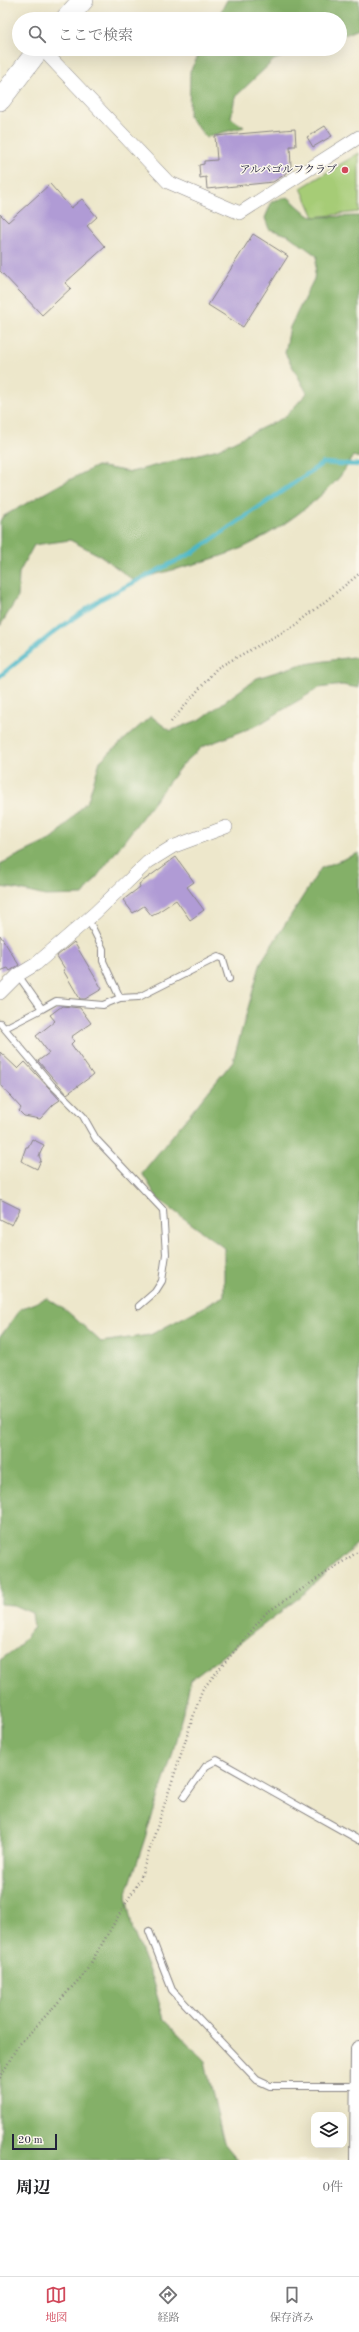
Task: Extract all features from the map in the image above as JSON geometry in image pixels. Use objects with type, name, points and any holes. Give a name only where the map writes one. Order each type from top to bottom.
[{"type":"highway","points":[[72,12],[83,0]]},
{"type":"highway","points":[[0,100],[35,56]]},
{"type":"street","points":[[47,56],[168,182],[240,213],[359,137]]},
{"type":"street","points":[[0,993],[18,975],[36,964],[88,920],[148,862],[172,847],[226,827]]},
{"type":"street","points":[[358,2160],[359,2049]]},
{"type":"lane","points":[[88,920],[103,949],[103,961],[120,998]]},
{"type":"lane","points":[[139,1306],[155,1292],[162,1281],[166,1254],[163,1210],[96,1140],[83,1116],[41,1073],[3,1026],[42,1009],[56,1001],[103,1005],[120,998],[139,998],[218,957],[223,959],[229,979]]},
{"type":"lane","points":[[18,975],[42,1009]]},
{"type":"lane","points":[[184,1797],[206,1766],[216,1760],[359,1840]]},
{"type":"lane","points":[[149,1931],[172,1990],[257,2080],[270,2086],[358,2086]]},
{"type":"path","points":[[171,722],[217,668],[296,625],[359,574]]},
{"type":"path","points":[[0,2078],[17,2047],[85,1973],[140,1879],[202,1690],[266,1613],[359,1551]]},
{"type":"green space","points":[[227,0],[359,0],[359,28],[347,33],[347,12],[221,12]]},
{"type":"green space","points":[[198,56],[285,56],[274,60],[235,97],[231,118],[244,127],[206,137],[189,117],[190,71]]},
{"type":"green space","name":"アルバゴルフクラブ","points":[[359,153],[359,212],[314,217],[301,188]]},
{"type":"green space","points":[[288,197],[308,215],[313,217],[359,216],[359,458],[353,456],[336,481],[313,502],[272,532],[230,553],[182,568],[133,580],[101,556],[70,540],[34,545],[19,573],[18,597],[0,626],[0,522],[2,517],[97,466],[131,472],[218,449],[285,417],[307,393],[285,353],[290,327],[314,279],[317,256],[288,235],[269,229],[265,218],[272,201]]},
{"type":"green space","points":[[352,657],[359,659],[359,688],[342,685],[319,688],[258,725],[202,747],[181,766],[83,895],[45,896],[0,887],[0,864],[54,838],[88,800],[100,761],[151,716],[170,731],[201,719],[257,678],[299,665]]},
{"type":"green space","points":[[359,853],[359,1542],[300,1597],[191,1680],[171,1759],[126,1896],[133,1931],[152,1979],[164,2019],[205,2061],[224,2143],[238,2160],[0,2160],[0,1660],[17,1648],[34,1627],[32,1613],[13,1605],[0,1604],[0,1337],[20,1309],[47,1298],[68,1312],[101,1342],[150,1335],[224,1296],[224,1248],[158,1199],[142,1173],[233,1061],[261,962],[321,868]]},
{"type":"building","points":[[325,126],[332,136],[313,147],[307,137]]},
{"type":"building","points":[[295,129],[296,146],[290,146],[291,167],[284,175],[273,182],[207,189],[206,177],[200,178],[199,165],[204,164],[204,161],[217,160],[215,136]]},
{"type":"building","points":[[50,184],[71,208],[82,199],[97,217],[87,226],[105,247],[65,283],[71,288],[42,315],[0,271],[0,214],[8,222]]},
{"type":"building","points":[[253,234],[288,256],[243,327],[208,305]]},
{"type":"building","points":[[176,857],[194,882],[187,887],[204,910],[190,920],[176,900],[152,916],[144,906],[133,913],[123,900],[140,887],[139,884]]},
{"type":"building","points":[[0,935],[19,965],[10,971],[8,968],[0,971]]},
{"type":"building","points":[[74,942],[102,989],[85,999],[80,999],[63,970],[65,969],[57,956]]},
{"type":"building","points":[[62,1006],[80,1008],[91,1023],[71,1037],[74,1041],[71,1044],[93,1075],[67,1094],[38,1061],[49,1053],[36,1036],[55,1021],[50,1015]]},
{"type":"building","points":[[0,1052],[18,1069],[25,1062],[60,1100],[54,1104],[40,1119],[24,1116],[19,1111],[21,1108],[0,1085]]},
{"type":"building","points":[[32,1139],[44,1145],[39,1156],[41,1160],[37,1169],[21,1161],[26,1147],[28,1147]]},
{"type":"building","points":[[0,1199],[20,1209],[12,1225],[0,1219]]},
{"type":"waterway","points":[[0,676],[54,632],[101,599],[194,552],[323,463],[359,465]]},
{"type":"place","name":"アルバゴルフクラブ","points":[[345,170]]}]
